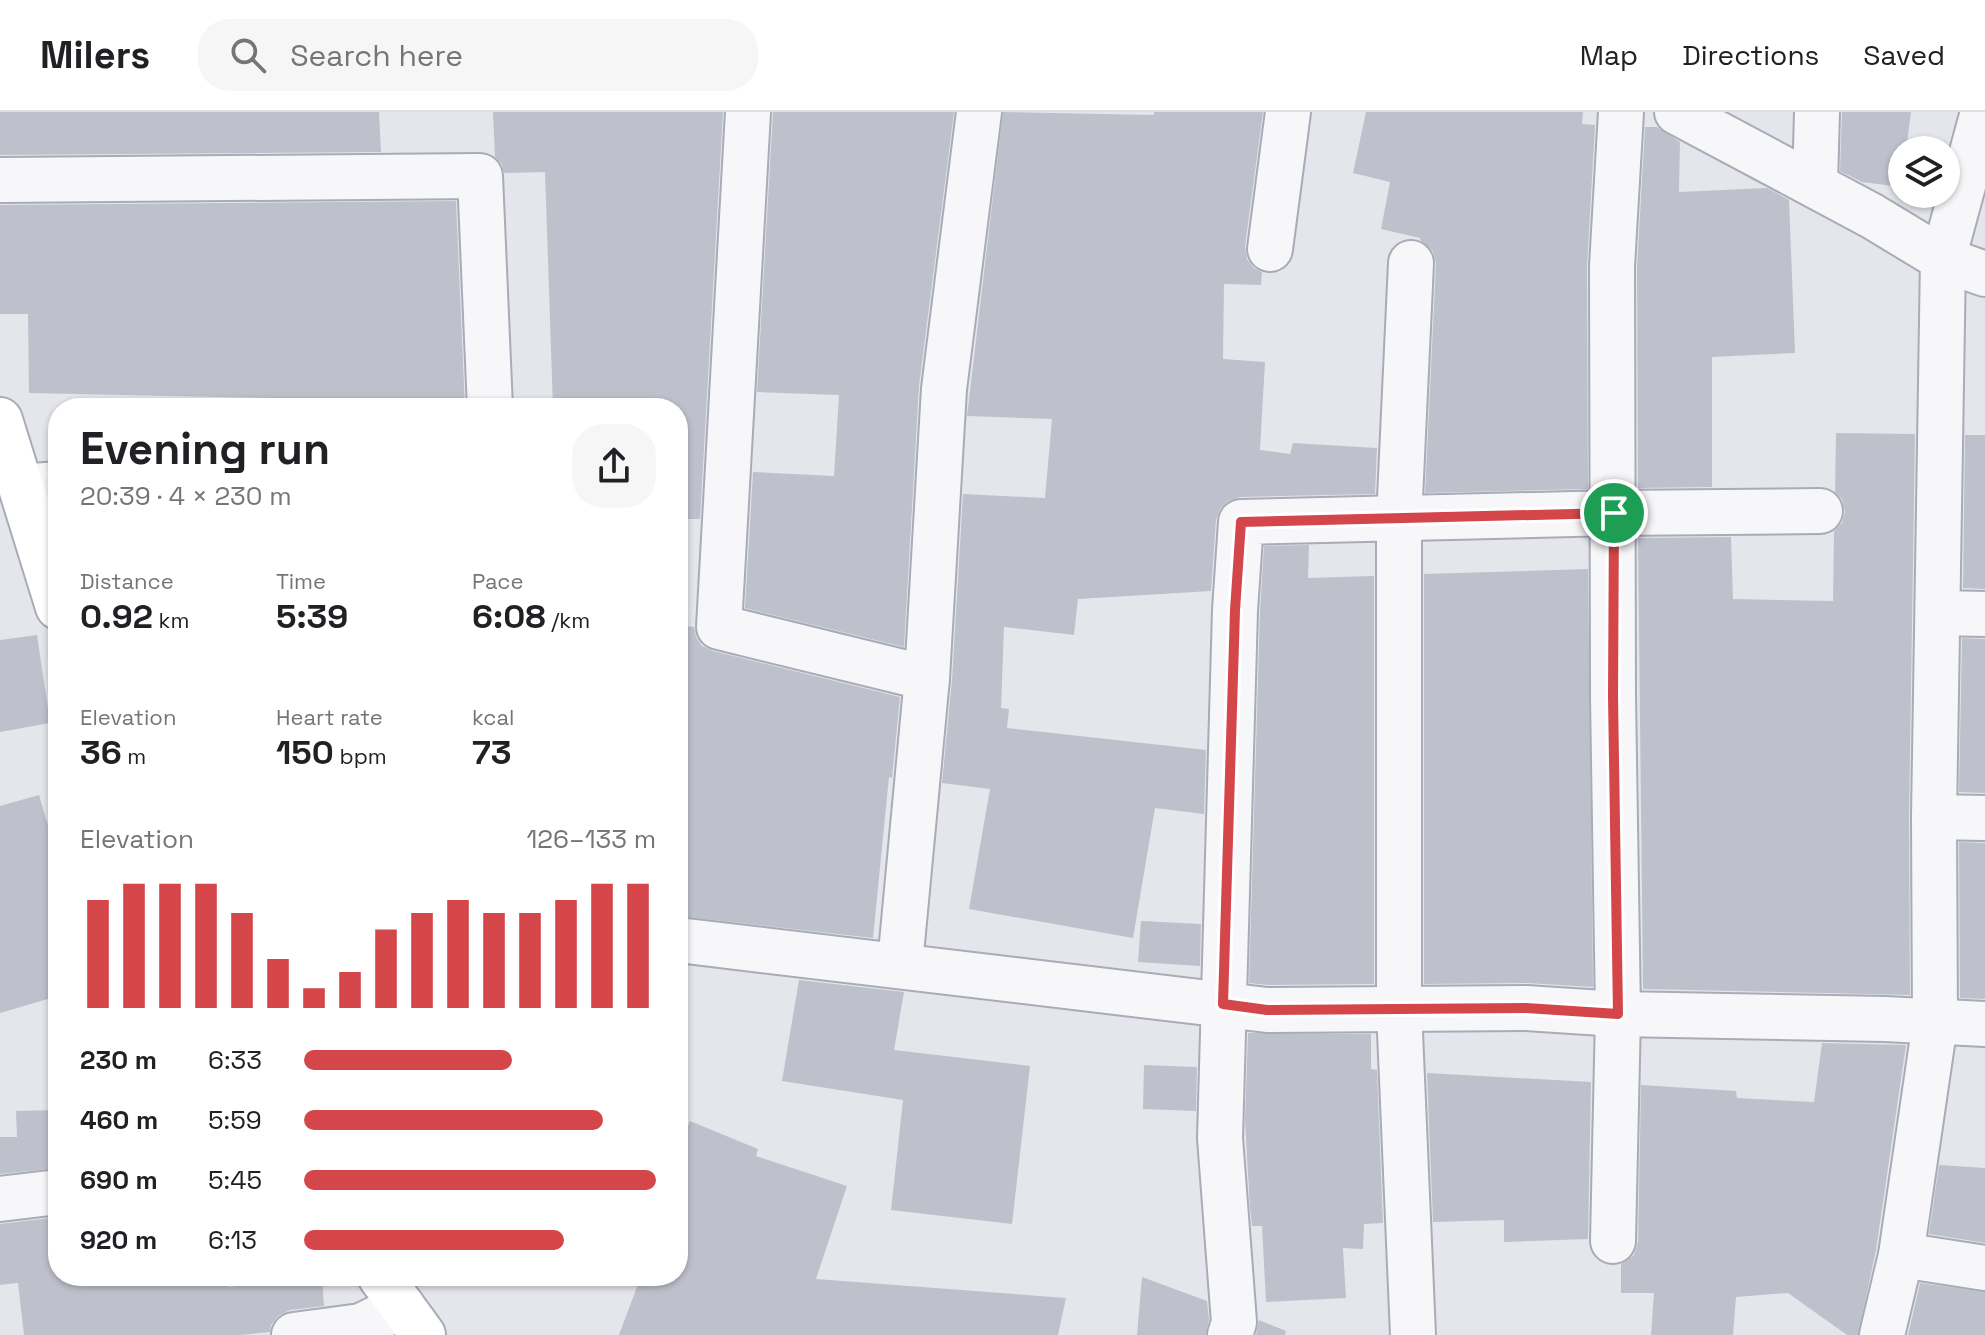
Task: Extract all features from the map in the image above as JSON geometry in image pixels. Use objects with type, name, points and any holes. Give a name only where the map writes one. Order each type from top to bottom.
[{"type":"main road","points":[[0,420],[40,486],[48,540]]},
{"type":"street","points":[[748,112],[719,627],[927,678]]},
{"type":"street","points":[[900,964],[927,678],[944,389],[979,112]]},
{"type":"street","points":[[1270,249],[1288,112]]},
{"type":"street","points":[[1613,1241],[1618,1014],[1613,696],[1612,266],[1621,112]]},
{"type":"street","points":[[1677,112],[1815,184],[1943,259],[1985,274]]},
{"type":"street","points":[[1815,184],[1817,112]]},
{"type":"street","points":[[1882,1335],[1901,1255],[1935,1023],[1934,817],[1943,259],[1983,112]]},
{"type":"street","points":[[0,180],[480,176],[490,398]]},
{"type":"street","points":[[1411,263],[1399,520],[1399,1009],[1413,1335]]},
{"type":"street","points":[[1230,1335],[1234,1322],[1220,1138],[1235,610],[1241,522],[1820,511]]},
{"type":"street","points":[[1939,613],[1985,614]]},
{"type":"street","points":[[1934,817],[1985,818]]},
{"type":"street","points":[[688,941],[1267,1010],[1526,1008],[1618,1014],[1985,1024]]},
{"type":"street","points":[[0,1199],[48,1193]]},
{"type":"street","points":[[1901,1255],[1985,1268]]},
{"type":"street","points":[[294,1335],[361,1326],[402,1306]]},
{"type":"building","points":[[0,112],[379,112],[381,152],[0,155]]},
{"type":"building","points":[[493,112],[723,112],[700,519],[688,519],[688,398],[553,398],[545,172],[504,173],[502,164],[495,157]]},
{"type":"building","points":[[773,112],[954,112],[919,386],[904,647],[745,608],[753,472],[834,476],[839,395],[757,392]]},
{"type":"building","points":[[1003,112],[1154,115],[1154,112],[1263,112],[1245,246],[1247,259],[1262,272],[1261,285],[1224,284],[1223,359],[1265,362],[1260,450],[1290,454],[1293,443],[1377,448],[1375,494],[1240,497],[1228,501],[1220,509],[1216,520],[1211,591],[1078,599],[1074,635],[1004,627],[1001,708],[1009,709],[1007,728],[1206,750],[1204,814],[1155,808],[1133,938],[969,909],[990,789],[942,783],[952,680],[963,494],[1045,498],[1052,419],[967,416]]},
{"type":"building","points":[[1366,112],[1583,112],[1582,124],[1595,125],[1587,266],[1588,489],[1425,493],[1436,263],[1433,251],[1420,238],[1381,229],[1390,182],[1353,173]]},
{"type":"building","points":[[1842,112],[1911,112],[1908,136],[1888,136],[1888,185],[1862,182],[1840,171]]},
{"type":"building","points":[[1645,127],[1657,127],[1680,142],[1679,192],[1767,188],[1789,200],[1795,353],[1712,357],[1712,487],[1638,488],[1637,267]]},
{"type":"building","points":[[456,201],[465,398],[29,393],[28,314],[0,314],[0,205]]},
{"type":"building","points":[[1836,433],[1915,434],[1909,817],[1910,995],[1643,989],[1638,538],[1731,537],[1733,599],[1833,601],[1834,531],[1842,523],[1845,512],[1842,499],[1835,492]]},
{"type":"building","points":[[1965,435],[1985,435],[1985,589],[1963,588]]},
{"type":"building","points":[[1309,545],[1308,578],[1374,576],[1374,984],[1249,983],[1264,546]]},
{"type":"building","points":[[1588,569],[1593,987],[1526,983],[1424,984],[1424,574]]},
{"type":"building","points":[[688,626],[694,627],[702,646],[713,651],[900,697],[873,938],[688,917]]},
{"type":"building","points":[[37,635],[48,723],[0,732],[0,640]]},
{"type":"building","points":[[1962,638],[1985,639],[1985,793],[1959,792]]},
{"type":"building","points":[[39,795],[48,826],[48,999],[0,1013],[0,806]]},
{"type":"building","points":[[1959,842],[1985,843],[1985,999],[1960,998]]},
{"type":"building","points":[[1141,921],[1201,924],[1200,966],[1138,962]]},
{"type":"building","points":[[799,980],[904,992],[894,1050],[1030,1066],[1012,1224],[891,1210],[903,1100],[782,1081]]},
{"type":"building","points":[[1248,1033],[1371,1034],[1371,1069],[1377,1070],[1383,1223],[1364,1224],[1363,1249],[1343,1248],[1346,1298],[1266,1302],[1262,1226],[1252,1226],[1250,1208],[1245,1121]]},
{"type":"building","points":[[1822,1043],[1906,1045],[1876,1250],[1858,1335],[1847,1335],[1788,1293],[1736,1297],[1733,1335],[1651,1335],[1654,1293],[1621,1293],[1621,1264],[1634,1255],[1638,1242],[1641,1085],[1736,1091],[1737,1098],[1814,1102]]},
{"type":"building","points":[[1144,1065],[1197,1067],[1196,1111],[1143,1109]]},
{"type":"building","points":[[1427,1073],[1591,1082],[1588,1239],[1504,1242],[1504,1220],[1433,1222]]},
{"type":"building","points":[[48,1110],[48,1169],[0,1174],[0,1137],[17,1137],[16,1111]]},
{"type":"building","points":[[690,1121],[758,1149],[756,1156],[847,1186],[816,1279],[1066,1298],[1058,1335],[619,1335],[637,1286],[688,1286]]},
{"type":"building","points":[[1939,1165],[1985,1168],[1985,1243],[1929,1234]]},
{"type":"building","points":[[48,1218],[48,1286],[323,1286],[324,1306],[290,1310],[278,1316],[270,1332],[240,1335],[24,1335],[18,1283],[0,1285],[0,1224]]},
{"type":"building","points":[[1142,1277],[1207,1301],[1209,1319],[1206,1335],[1137,1335]]},
{"type":"building","points":[[1920,1283],[1985,1292],[1985,1335],[1908,1335]]},
{"type":"building","points":[[1259,1320],[1286,1331],[1285,1335],[1256,1335]]},
{"type":"route","points":[[1614,513],[1613,696],[1618,1014],[1526,1008],[1267,1010],[1223,1004],[1235,610],[1241,522],[1614,513]]}]
